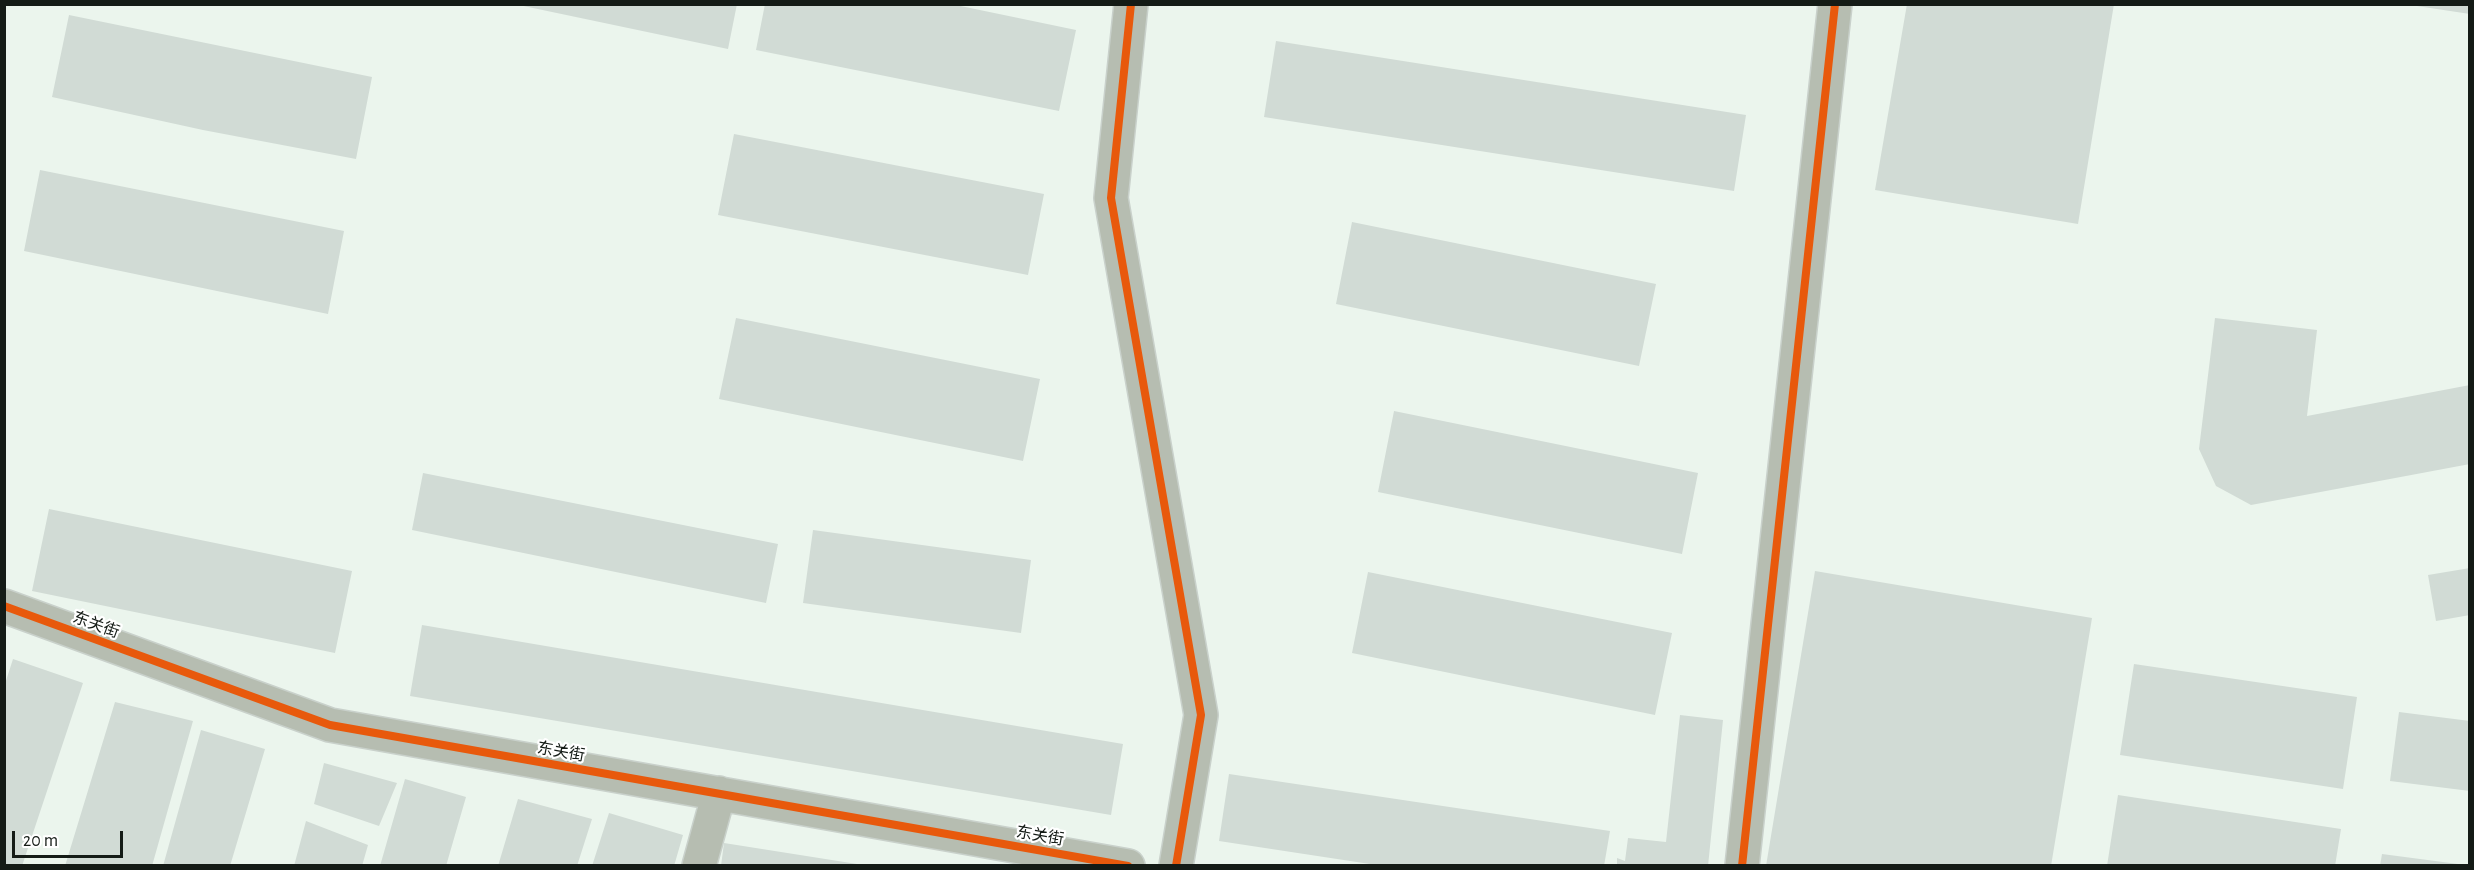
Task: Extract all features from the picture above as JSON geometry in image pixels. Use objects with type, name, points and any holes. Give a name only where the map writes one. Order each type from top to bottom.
[{"type":"street","points":[[1131,4],[1111,198],[1201,715],[1176,866]]},
{"type":"street","points":[[1742,866],[1835,4]]},
{"type":"street","name":"东关街","points":[[4,606],[330,725],[1128,866]]},
{"type":"street","points":[[699,866],[719,793]]},
{"type":"building","points":[[514,4],[737,4],[728,49]]},
{"type":"building","points":[[765,4],[951,4],[1076,30],[1059,111],[756,50]]},
{"type":"building","points":[[1907,4],[2114,4],[2078,224],[1875,190]]},
{"type":"building","points":[[2417,4],[2470,4],[2470,14],[2417,6]]},
{"type":"building","points":[[69,15],[372,77],[356,159],[203,130],[52,97]]},
{"type":"building","points":[[1276,41],[1746,115],[1734,191],[1264,117]]},
{"type":"building","points":[[734,134],[1044,194],[1028,275],[718,215]]},
{"type":"building","points":[[40,170],[344,231],[328,314],[24,251]]},
{"type":"building","points":[[1352,222],[1656,284],[1639,366],[1336,304]]},
{"type":"building","points":[[736,318],[1040,379],[1023,461],[719,399]]},
{"type":"building","points":[[2215,318],[2317,330],[2307,416],[2470,385],[2470,464],[2251,505],[2216,486],[2199,449]]},
{"type":"building","points":[[1394,411],[1698,473],[1682,554],[1378,492]]},
{"type":"building","points":[[423,473],[778,544],[766,603],[412,530]]},
{"type":"building","points":[[49,509],[352,571],[335,653],[32,591]]},
{"type":"building","points":[[813,530],[1031,560],[1021,633],[803,603]]},
{"type":"building","points":[[2470,568],[2470,615],[2436,621],[2428,575]]},
{"type":"building","points":[[1815,571],[2092,618],[2051,866],[1766,866]]},
{"type":"building","points":[[1368,572],[1672,633],[1655,715],[1352,653]]},
{"type":"building","points":[[422,625],[1123,744],[1111,815],[410,696]]},
{"type":"building","points":[[13,659],[83,683],[22,866],[4,866],[4,687]]},
{"type":"building","points":[[2134,664],[2357,697],[2343,789],[2120,755]]},
{"type":"building","points":[[115,702],[193,721],[152,866],[65,866]]},
{"type":"building","points":[[2399,712],[2470,721],[2470,791],[2390,781]]},
{"type":"building","points":[[1680,715],[1723,720],[1708,866],[1617,866],[1617,858],[1625,861],[1628,838],[1666,842]]},
{"type":"building","points":[[201,730],[265,749],[230,866],[163,866]]},
{"type":"building","points":[[324,763],[397,783],[379,826],[314,804]]},
{"type":"building","points":[[1229,774],[1610,831],[1604,866],[1383,866],[1219,841]]},
{"type":"building","points":[[405,779],[466,797],[446,866],[380,866]]},
{"type":"building","points":[[2118,795],[2341,829],[2335,866],[2107,866]]},
{"type":"building","points":[[518,799],[592,819],[577,866],[498,866]]},
{"type":"building","points":[[609,813],[683,835],[674,866],[592,866]]},
{"type":"building","points":[[306,821],[368,845],[362,866],[294,866]]},
{"type":"building","points":[[724,843],[857,864],[857,866],[721,866]]},
{"type":"building","points":[[2382,854],[2458,864],[2458,866],[2380,866]]},
{"type":"cycle path","points":[[1131,4],[1111,198],[1201,715],[1176,866]]},
{"type":"cycle path","points":[[1742,866],[1835,4]]},
{"type":"cycle path","points":[[4,606],[330,725],[1128,866]]}]
